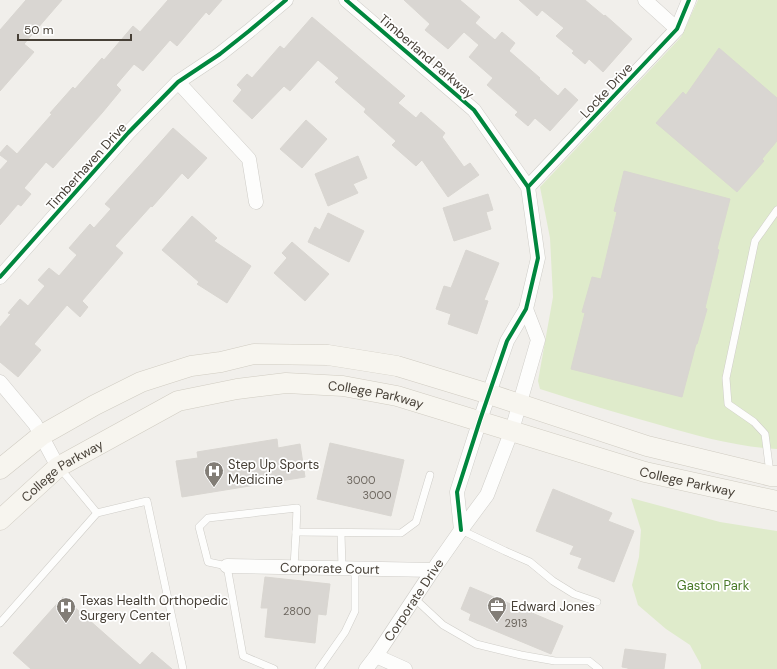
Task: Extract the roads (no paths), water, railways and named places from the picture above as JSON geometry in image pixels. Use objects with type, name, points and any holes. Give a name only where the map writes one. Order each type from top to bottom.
[{"type":"main road","name":"College Parkway","points":[[0,469],[42,435],[95,404],[141,382],[191,366],[221,362],[254,354],[328,355],[397,366],[489,394],[647,446],[774,476]]},
{"type":"main road","name":"College Parkway","points":[[0,520],[58,467],[178,401],[237,389],[286,383],[343,386],[397,396],[480,420],[645,472],[773,500]]},
{"type":"main road","points":[[773,500],[774,476]]},
{"type":"street","name":"Timberhaven Drive","points":[[0,277],[128,134],[178,82],[226,49],[286,0]]},
{"type":"street","name":"Timberland Parkway","points":[[346,0],[474,110],[528,187],[538,258],[526,309],[507,341],[480,420]]},
{"type":"street","points":[[645,0],[677,29]]},
{"type":"street","name":"Locke Drive","points":[[528,187],[677,29],[689,0]]},
{"type":"street","points":[[178,82],[249,159],[256,202]]},
{"type":"street","points":[[512,430],[538,340],[526,309]]},
{"type":"street","points":[[0,382],[35,424],[58,467]]},
{"type":"street","points":[[461,530],[457,492],[480,420]]},
{"type":"street","name":"Corporate Drive","points":[[366,669],[433,570],[487,495],[512,430]]},
{"type":"street","name":"Corporate Court","points":[[227,566],[433,570]]},
{"type":"street","points":[[376,656],[405,669]]},
{"type":"lane","points":[[774,476],[768,460],[765,434],[754,422],[728,404],[726,378],[755,241],[777,210]]},
{"type":"lane","points":[[58,467],[97,513]]},
{"type":"lane","points":[[296,532],[401,533],[416,522],[430,475]]},
{"type":"lane","points":[[0,623],[97,513],[147,501],[183,669]]},
{"type":"lane","points":[[274,669],[243,656],[227,566],[208,562],[199,527],[208,518],[297,508],[294,567]]},
{"type":"lane","points":[[461,530],[530,562],[553,581],[574,594],[597,602]]},
{"type":"lane","points":[[319,669],[345,632],[356,611],[341,532]]},
{"type":"lane","points":[[414,598],[443,625],[476,644],[521,655],[555,661],[589,661],[599,669]]},
{"type":"place","name":"Step Up Sports Medicine","points":[[214,488]]},
{"type":"place","name":"Edward Jones","points":[[497,623]]},
{"type":"place","name":"Texas Health Orthopedic Surgery Center","points":[[66,624]]},
{"type":"park label","name":"Gaston Park","points":[[713,585]]}]
